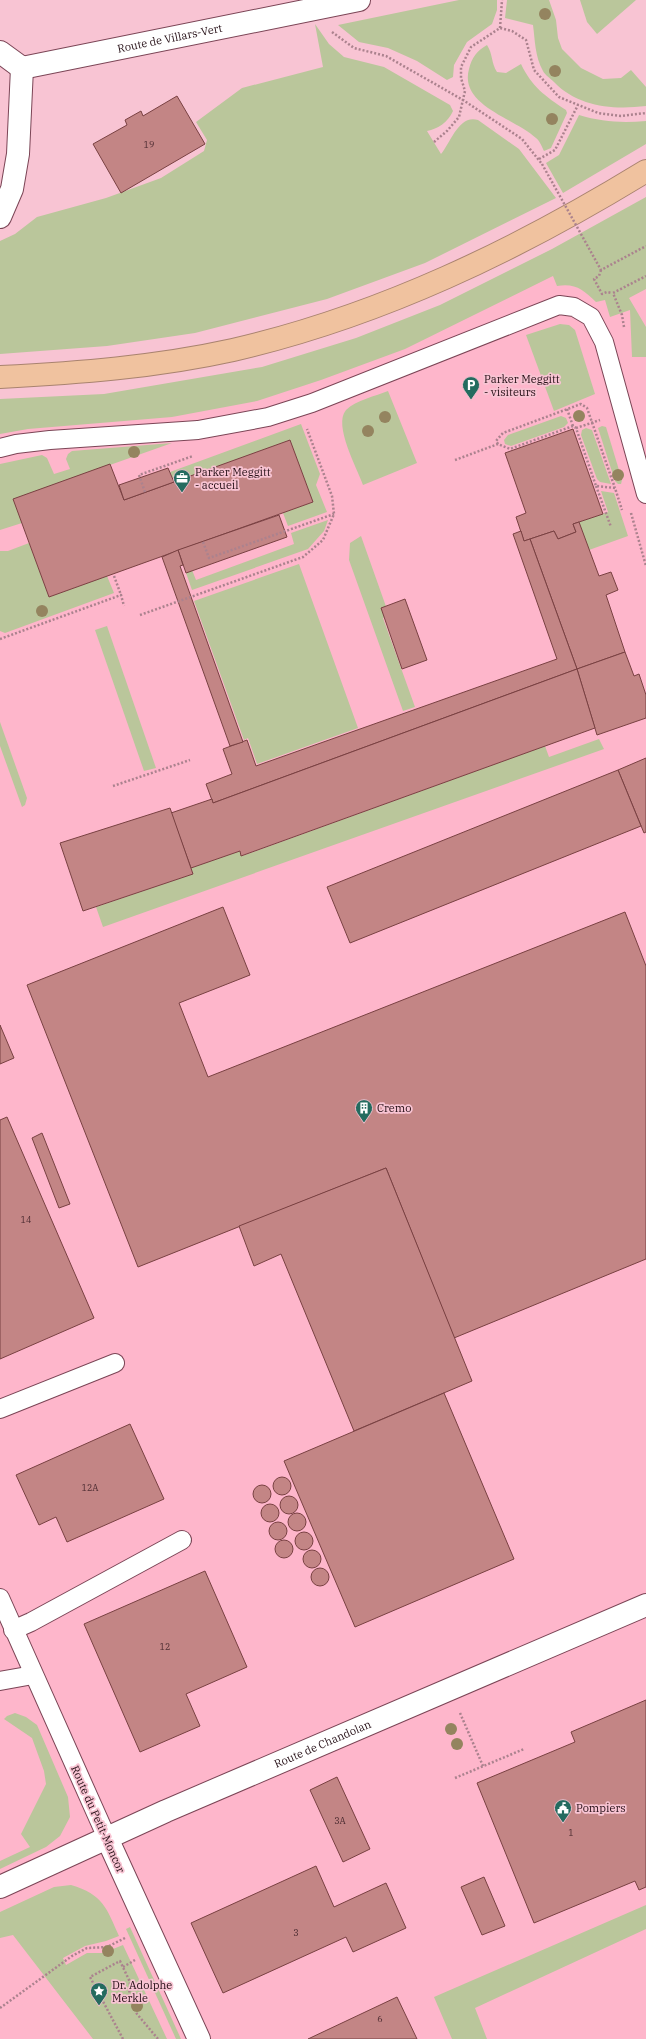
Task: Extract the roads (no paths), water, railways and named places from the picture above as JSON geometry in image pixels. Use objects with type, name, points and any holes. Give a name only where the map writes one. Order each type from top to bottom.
[{"type":"highway","points":[[0,377],[118,368],[188,358],[269,341],[348,317],[422,288],[497,254],[593,203],[646,171]]},
{"type":"street","name":"Route de Villars-Vert","points":[[22,68],[316,4],[359,0]]},
{"type":"street","points":[[0,52],[22,68],[16,168],[12,189],[0,217]]},
{"type":"street","name":"Route de Chandolan","points":[[0,1887],[106,1838],[646,1604]]},
{"type":"street","name":"Route du Petit-Moncor","points":[[106,1838],[199,2039]]},
{"type":"lane","points":[[0,448],[16,444],[50,440],[198,430],[268,417],[333,395],[559,305],[574,307],[590,317],[604,342],[646,494]]},
{"type":"lane","points":[[0,1409],[115,1363]]},
{"type":"lane","points":[[13,1630],[31,1622],[182,1540]]},
{"type":"lane","name":"Route du Petit-Moncor","points":[[0,1598],[106,1838]]},
{"type":"lane","points":[[0,1681],[33,1675]]},
{"type":"place","name":"Parker Meggitt - visiteurs","points":[[471,400]]},
{"type":"place","name":"Parker Meggitt - accueil","points":[[182,493]]},
{"type":"place","name":"Cremo","points":[[364,1123]]},
{"type":"place","name":"Pompiers","points":[[563,1823]]},
{"type":"place","name":"Dr. Adolphe Merkle","points":[[99,2006]]}]
